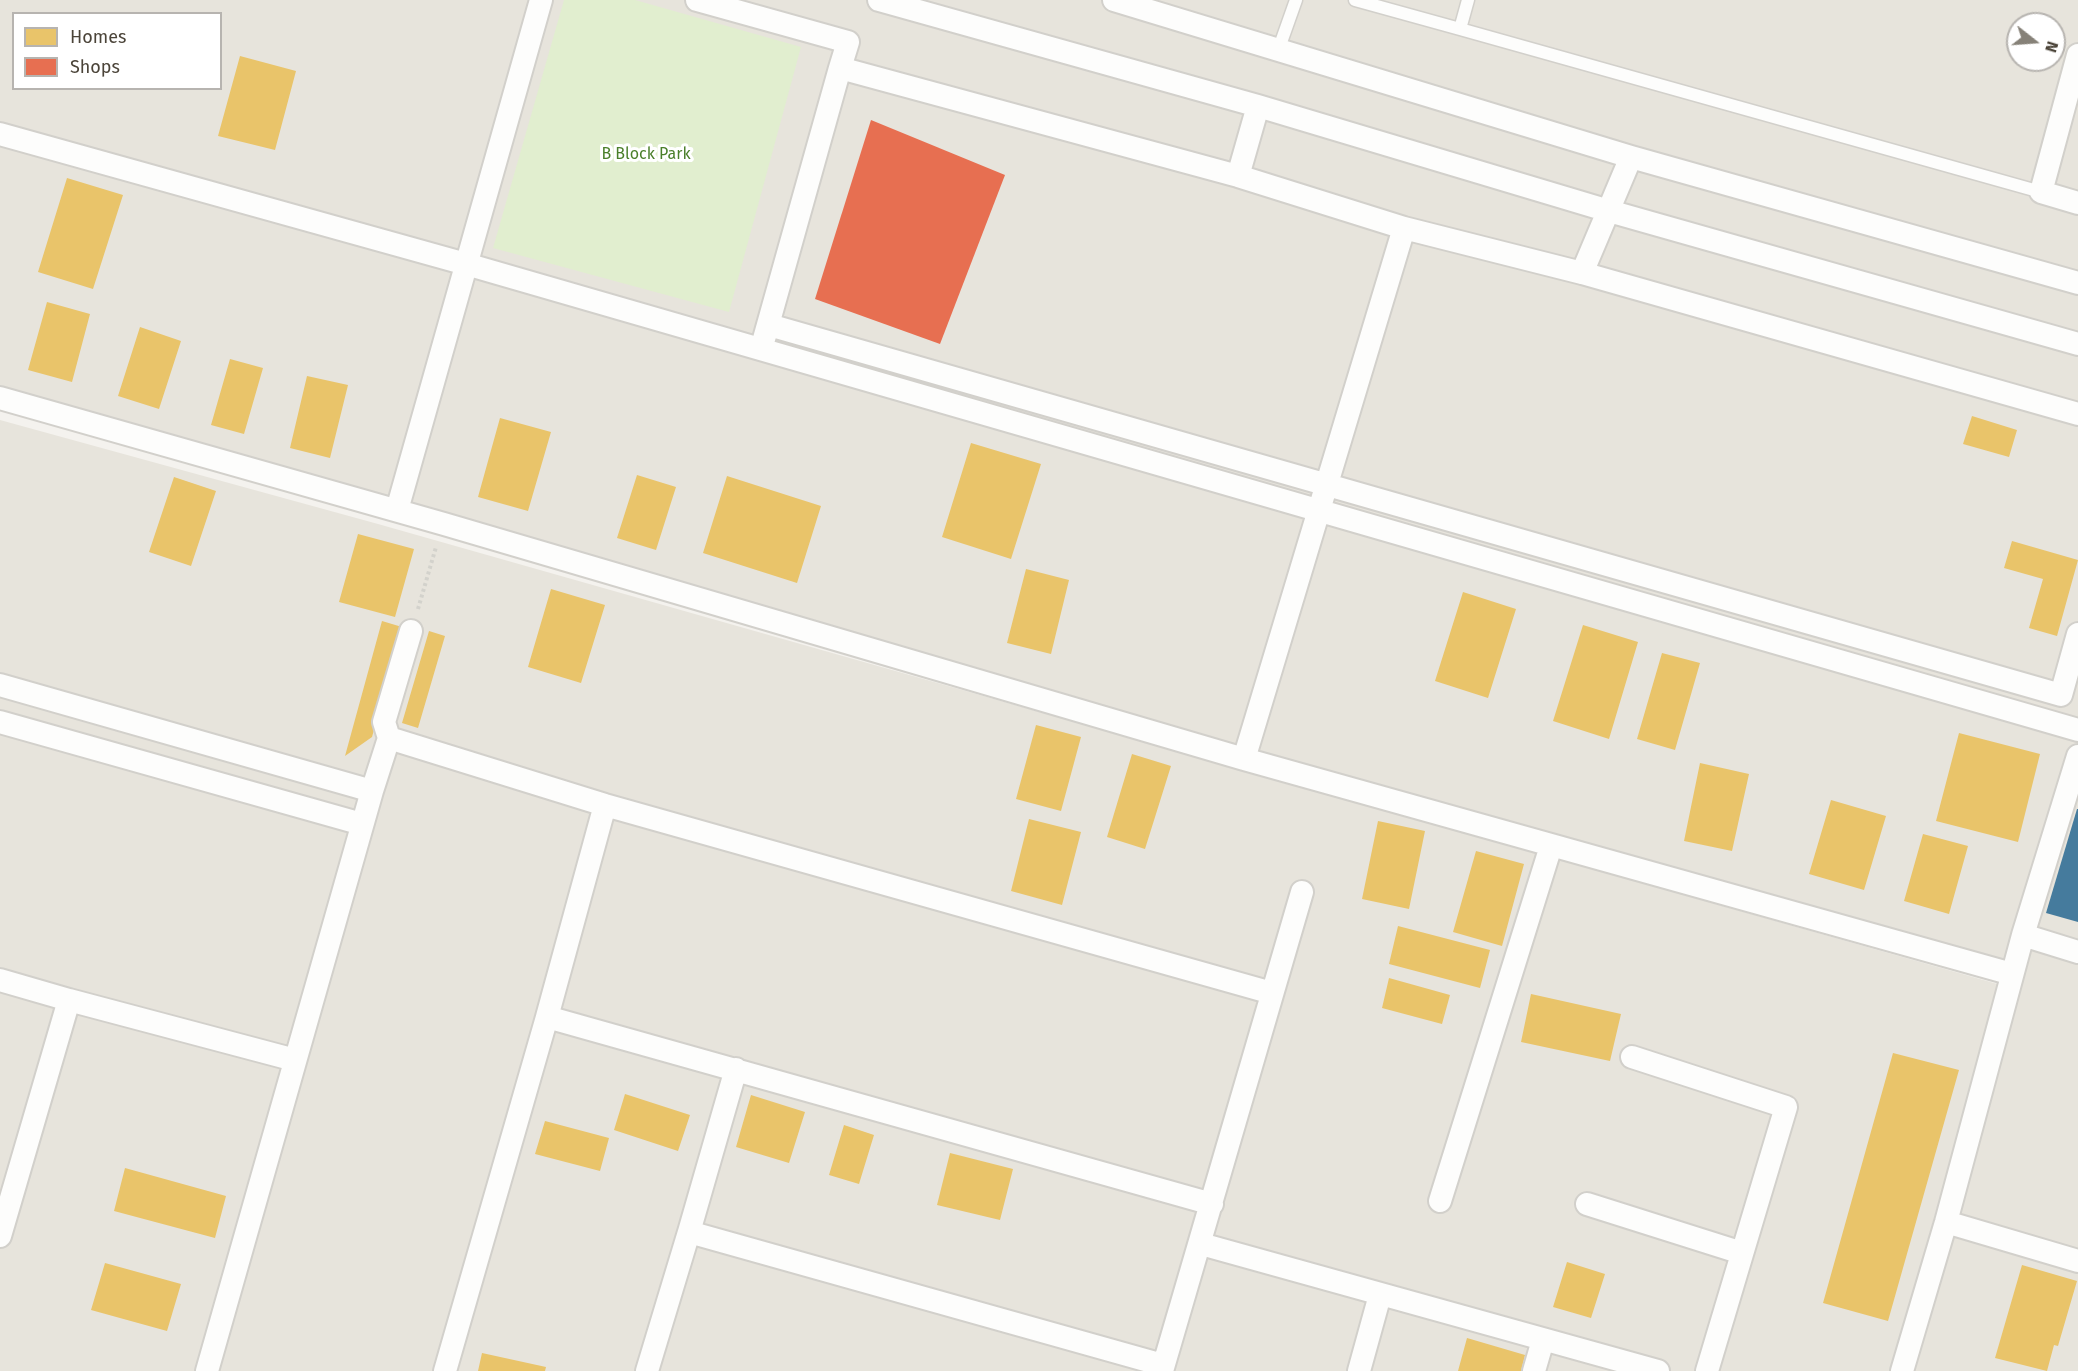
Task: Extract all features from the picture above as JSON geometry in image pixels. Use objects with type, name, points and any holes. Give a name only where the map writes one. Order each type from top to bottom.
[{"type":"street","points":[[397,510],[541,0]]},
{"type":"street","points":[[697,0],[848,42],[761,349]]},
{"type":"street","points":[[879,0],[1258,106],[1609,211],[2078,344]]},
{"type":"street","points":[[1114,0],[1279,48],[1631,157],[2078,283]]},
{"type":"street","points":[[2078,55],[2041,192],[2078,203]]},
{"type":"street","points":[[840,68],[1238,176],[1404,228],[1582,273],[2078,414]]},
{"type":"street","points":[[1238,176],[1258,106]]},
{"type":"street","points":[[0,134],[466,264],[2078,730]]},
{"type":"street","points":[[1582,273],[1631,157]]},
{"type":"street","points":[[1244,759],[1404,228]]},
{"type":"street","points":[[769,325],[2061,695],[2078,720]]},
{"type":"street","points":[[0,398],[397,510],[1244,759],[2012,974]]},
{"type":"street","points":[[207,1371],[362,824],[389,738],[384,722],[411,631]]},
{"type":"street","points":[[2061,695],[2078,634]]},
{"type":"street","points":[[0,685],[372,791]]},
{"type":"street","points":[[0,722],[362,824]]},
{"type":"street","points":[[389,738],[605,805],[1272,993]]},
{"type":"street","points":[[1902,1371],[1946,1222],[2023,935],[2078,756]]},
{"type":"street","points":[[445,1371],[547,1017],[605,805]]},
{"type":"street","points":[[1440,1201],[1551,846]]},
{"type":"street","points":[[689,1232],[1163,1368],[1302,892]]},
{"type":"street","points":[[2023,935],[2078,952]]},
{"type":"street","points":[[0,980],[295,1060]]},
{"type":"street","points":[[0,1236],[8,1177],[69,1000]]},
{"type":"street","points":[[547,1017],[1212,1204]]},
{"type":"street","points":[[1632,1057],[1786,1107],[1707,1371]]},
{"type":"street","points":[[647,1371],[736,1069]]},
{"type":"street","points":[[1587,1204],[1742,1253]]},
{"type":"street","points":[[1946,1222],[2078,1261]]},
{"type":"street","points":[[1201,1244],[1658,1371]]},
{"type":"street","points":[[1359,1371],[1380,1295]]},
{"type":"street","points":[[1534,1371],[1543,1340]]},
{"type":"lane","points":[[1279,48],[1296,0]]},
{"type":"lane","points":[[1355,0],[2041,192]]},
{"type":"lane","points":[[1460,29],[1468,0]]},
{"type":"path","points":[[411,631],[444,524]]},
{"type":"shaded area","points":[[0,0],[2078,0],[2078,1371],[1899,1371],[2012,974],[0,400]]},
{"type":"shaded area","points":[[0,420],[378,524],[2001,985],[1890,1371],[0,1371]]},
{"type":"green space","name":"B Block Park","points":[[564,0],[635,0],[801,47],[729,312],[493,248]]},
{"type":"building: Homes","points":[[240,56],[296,71],[275,150],[218,136]]},
{"type":"building: Homes","points":[[67,178],[123,195],[93,289],[38,272]]},
{"type":"building: Homes","points":[[47,302],[90,314],[72,382],[28,370]]},
{"type":"building: Homes","points":[[140,327],[181,341],[159,409],[118,396]]},
{"type":"building: Homes","points":[[230,359],[263,368],[244,434],[211,425]]},
{"type":"building: Homes","points":[[307,376],[348,385],[330,458],[290,448]]},
{"type":"building: Homes","points":[[1972,416],[2017,430],[2009,457],[1963,444]]},
{"type":"building: Homes","points":[[500,418],[551,432],[528,511],[478,497]]},
{"type":"building: Homes","points":[[971,443],[1041,464],[1011,559],[942,537]]},
{"type":"building: Homes","points":[[637,475],[676,487],[656,550],[617,538]]},
{"type":"building: Homes","points":[[727,476],[821,506],[797,583],[703,553]]},
{"type":"building: Homes","points":[[174,477],[216,491],[191,566],[149,552]]},
{"type":"building: Homes","points":[[358,534],[414,549],[395,617],[339,602]]},
{"type":"building: Homes","points":[[2012,541],[2078,560],[2057,636],[2029,628],[2043,579],[2004,568]]},
{"type":"building: Homes","points":[[1026,569],[1069,580],[1051,654],[1007,643]]},
{"type":"building: Homes","points":[[551,589],[605,605],[581,683],[528,667]]},
{"type":"building: Homes","points":[[1463,592],[1516,609],[1488,698],[1435,681]]},
{"type":"building: Homes","points":[[382,621],[402,627],[372,737],[345,756]]},
{"type":"building: Homes","points":[[1583,625],[1638,642],[1609,739],[1553,721]]},
{"type":"building: Homes","points":[[429,631],[445,636],[418,728],[402,723]]},
{"type":"building: Homes","points":[[1662,653],[1700,663],[1675,750],[1637,739]]},
{"type":"building: Homes","points":[[1036,725],[1081,737],[1061,811],[1016,799]]},
{"type":"building: Homes","points":[[1959,733],[2040,754],[2018,842],[1936,821]]},
{"type":"building: Homes","points":[[1132,754],[1171,766],[1145,849],[1107,837]]},
{"type":"building: Homes","points":[[1700,763],[1749,774],[1732,851],[1684,841]]},
{"type":"building: Homes","points":[[1831,800],[1886,816],[1864,890],[1809,874]]},
{"type":"building: Homes","points":[[1029,819],[1081,832],[1062,905],[1011,891]]},
{"type":"building: Homes","points":[[1378,821],[1425,831],[1409,909],[1362,899]]},
{"type":"building: Homes","points":[[1923,834],[1968,846],[1949,914],[1904,901]]},
{"type":"building: Homes","points":[[1476,851],[1524,864],[1502,946],[1453,932]]},
{"type":"building: Homes","points":[[1398,926],[1490,950],[1480,988],[1389,964]]},
{"type":"building: Homes","points":[[1389,978],[1450,995],[1442,1024],[1382,1008]]},
{"type":"building: Homes","points":[[1531,994],[1621,1014],[1610,1061],[1521,1042]]},
{"type":"building: Homes","points":[[1893,1053],[1959,1070],[1888,1321],[1823,1303]]},
{"type":"building: Homes","points":[[625,1094],[690,1115],[678,1151],[614,1130]]},
{"type":"building: Homes","points":[[751,1095],[805,1112],[789,1163],[736,1147]]},
{"type":"building: Homes","points":[[545,1121],[609,1138],[600,1171],[535,1154]]},
{"type":"building: Homes","points":[[844,1125],[874,1135],[859,1184],[829,1175]]},
{"type":"building: Homes","points":[[950,1153],[1013,1169],[1000,1220],[937,1205]]},
{"type":"building: Homes","points":[[125,1168],[226,1196],[215,1238],[114,1211]]},
{"type":"building: Homes","points":[[1567,1262],[1605,1274],[1591,1318],[1553,1307]]},
{"type":"building: Homes","points":[[105,1263],[181,1284],[167,1331],[91,1310]]},
{"type":"building: Homes","points":[[2022,1265],[2077,1281],[2058,1346],[2054,1345],[2047,1371],[1995,1358]]},
{"type":"building: Homes","points":[[1467,1338],[1525,1355],[1521,1371],[1458,1371]]},
{"type":"building: Homes","points":[[482,1353],[546,1367],[545,1371],[478,1371]]},
{"type":"building: Shops","points":[[871,120],[1005,175],[940,344],[815,299]]},
{"type":"building: Public","points":[[2078,809],[2078,922],[2046,913]]}]
